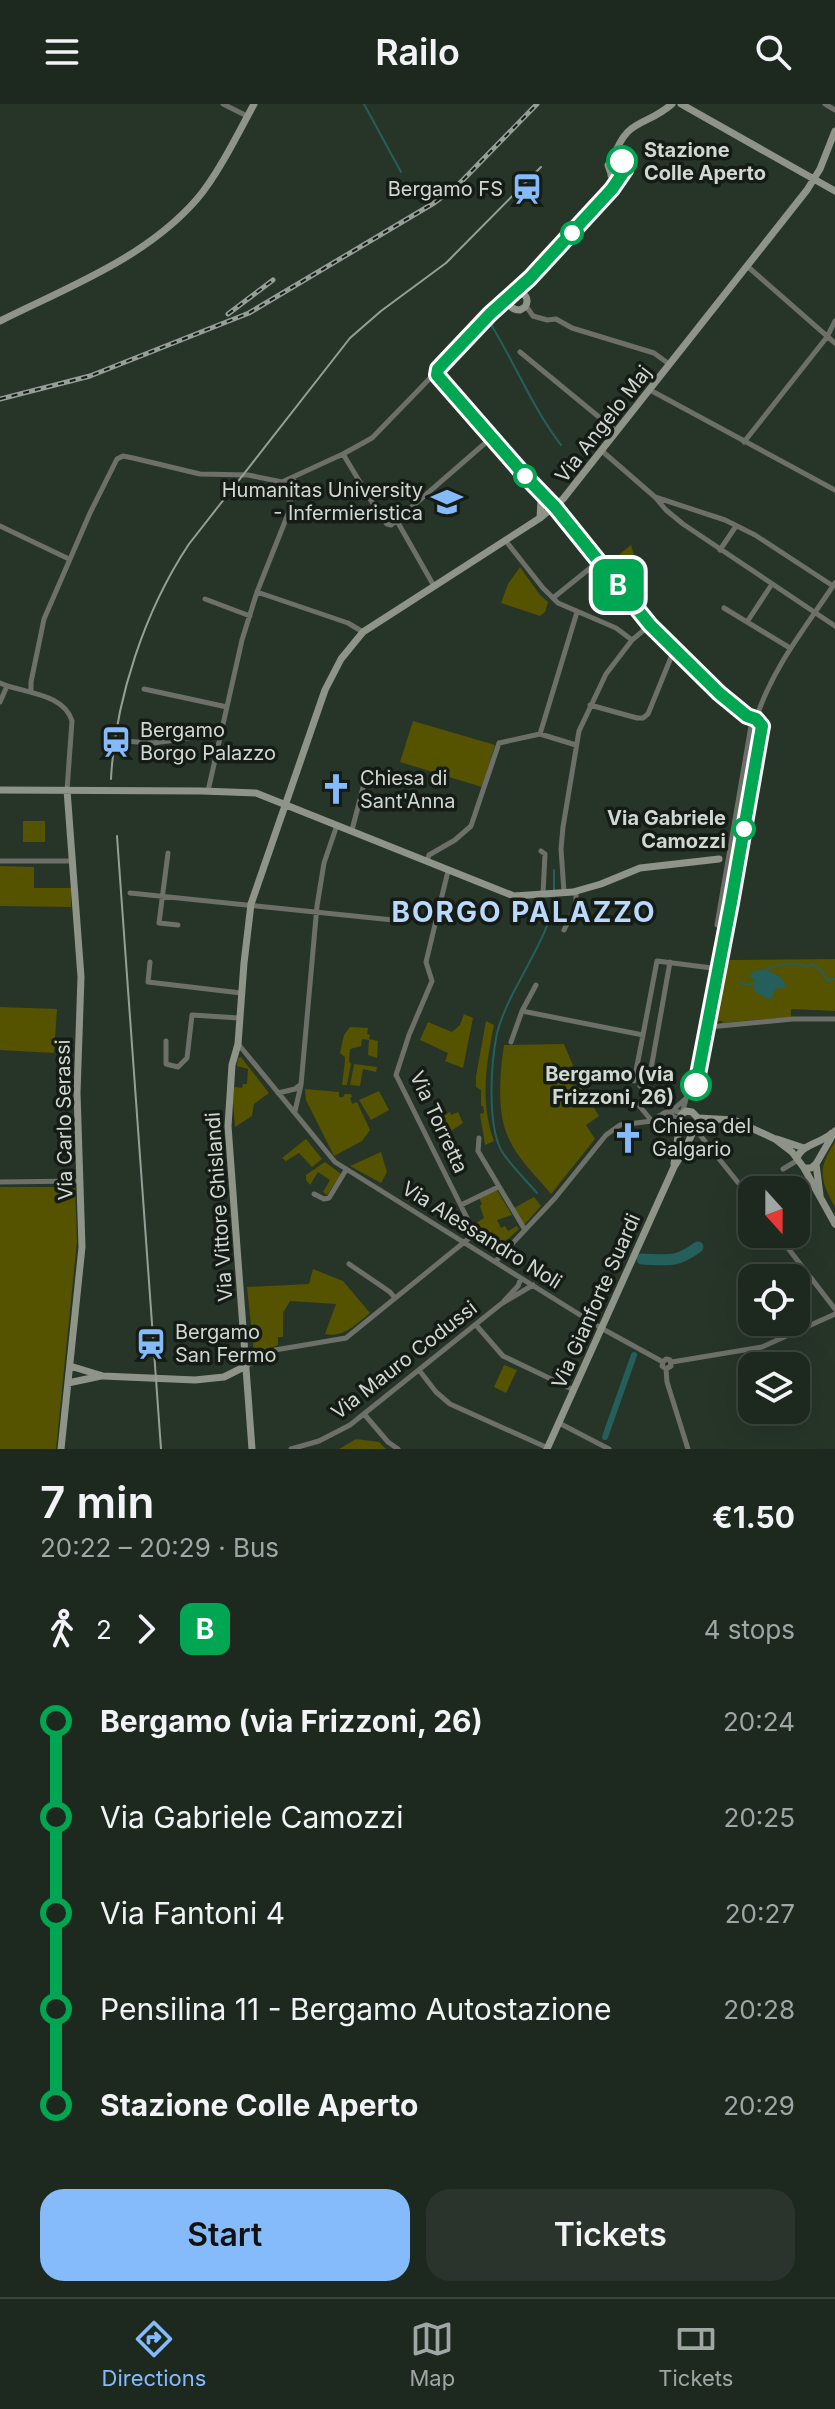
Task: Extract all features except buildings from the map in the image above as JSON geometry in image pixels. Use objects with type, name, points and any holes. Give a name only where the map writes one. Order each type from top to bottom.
[{"type":"street","points":[[223,104],[247,116]]},
{"type":"street","points":[[0,321],[126,258],[175,221],[198,199],[254,104]]},
{"type":"street","points":[[31,692],[44,619],[115,463],[123,456],[200,474],[248,475],[282,482],[294,480],[361,445],[383,429],[428,380],[438,374],[490,314],[512,296],[612,189],[607,167],[619,141],[628,131],[672,104]]},
{"type":"street","points":[[681,104],[835,191]]},
{"type":"street","points":[[825,104],[835,110]]},
{"type":"street","name":"Via Angelo Maj","points":[[287,805],[325,690],[350,645],[363,632],[555,507],[814,180],[835,131]]},
{"type":"street","points":[[611,175],[619,176],[625,168],[622,160],[613,159]]},
{"type":"street","points":[[747,266],[835,343]]},
{"type":"street","points":[[525,295],[526,306],[515,310],[510,306],[512,296],[525,295]]},
{"type":"street","points":[[526,306],[533,316],[556,319],[572,328],[654,353],[670,365]]},
{"type":"street","points":[[744,442],[827,337],[835,321]]},
{"type":"street","points":[[520,352],[616,431]]},
{"type":"street","points":[[438,374],[491,438],[555,507],[650,625],[719,693],[762,726]]},
{"type":"street","points":[[650,390],[835,490]]},
{"type":"street","points":[[343,454],[389,525],[491,438]]},
{"type":"street","points":[[602,451],[666,510],[720,550],[835,626]]},
{"type":"street","points":[[289,495],[296,491],[294,480]]},
{"type":"street","points":[[208,791],[242,640],[290,504],[289,495],[281,488],[282,482]]},
{"type":"street","points":[[533,485],[541,501],[540,518]]},
{"type":"street","points":[[655,497],[702,511],[736,526],[834,584],[790,648],[751,726],[735,856],[710,967],[683,1117],[683,1130],[720,1119],[734,1120],[775,1139],[816,1151],[820,1197]]},
{"type":"street","points":[[397,521],[434,586]]},
{"type":"street","points":[[0,526],[69,559]]},
{"type":"street","points":[[720,550],[736,526]]},
{"type":"street","points":[[505,540],[553,598],[618,629],[632,640]]},
{"type":"street","points":[[553,598],[599,561]]},
{"type":"street","points":[[747,622],[772,584]]},
{"type":"street","points":[[257,592],[348,623],[363,632]]},
{"type":"street","points":[[205,599],[250,616]]},
{"type":"street","points":[[724,608],[790,648]]},
{"type":"street","points":[[540,734],[577,612]]},
{"type":"street","points":[[563,892],[561,849],[576,745],[590,705],[606,674],[632,640],[650,625]]},
{"type":"street","points":[[590,705],[643,718],[648,714],[676,651]]},
{"type":"street","points":[[0,683],[31,692],[66,709],[72,721],[67,790]]},
{"type":"street","points":[[0,702],[7,686]]},
{"type":"street","points":[[144,689],[227,707]]},
{"type":"street","points":[[652,1121],[673,1110],[696,1085],[709,1027],[732,872],[762,726],[760,708]]},
{"type":"street","points":[[756,719],[758,743]]},
{"type":"street","points":[[123,741],[153,743],[221,734]]},
{"type":"street","points":[[427,861],[429,855],[455,840],[471,826],[499,743],[540,734],[576,745]]},
{"type":"street","points":[[352,830],[365,780]]},
{"type":"street","points":[[0,790],[256,793],[514,896],[576,891],[640,868],[735,856]]},
{"type":"street","name":"Via Carlo Serassi","points":[[61,1449],[82,1247],[77,1093],[81,977],[67,790]]},
{"type":"street","name":"Via Vittore Ghislandi","points":[[253,1447],[228,1109],[233,1058],[238,1044],[251,904],[287,805]]},
{"type":"street","points":[[294,1112],[301,1085],[316,913],[326,856],[337,825]]},
{"type":"street","points":[[541,851],[545,854],[544,894]]},
{"type":"street","points":[[168,853],[159,923],[178,925]]},
{"type":"street","points":[[0,861],[73,861]]},
{"type":"street","name":"Via Torretta","points":[[448,871],[426,962],[432,981],[396,1075],[474,1233],[463,1244]]},
{"type":"street","points":[[564,930],[576,905],[576,891]]},
{"type":"street","points":[[130,893],[393,920]]},
{"type":"street","points":[[634,1081],[657,961],[710,967]]},
{"type":"street","points":[[150,962],[148,982],[241,993]]},
{"type":"street","points":[[640,1086],[651,1069],[670,962]]},
{"type":"street","points":[[511,1042],[536,985]]},
{"type":"street","points":[[522,1011],[643,1035]]},
{"type":"street","points":[[166,1041],[166,1064],[178,1067],[187,1058],[192,1015],[239,1018]]},
{"type":"street","points":[[709,1027],[793,1019],[835,1019]]},
{"type":"street","name":"Via Alessandro Noli","points":[[238,1044],[335,1162],[463,1244],[663,1362]]},
{"type":"street","points":[[278,1093],[301,1085]]},
{"type":"street","points":[[637,1103],[652,1121]]},
{"type":"street","points":[[673,1110],[696,1127],[738,1182]]},
{"type":"street","points":[[496,1261],[555,1198],[606,1135],[620,1125],[670,1115],[683,1117]]},
{"type":"street","name":"Via Gianforte Suardi","points":[[674,1167],[683,1117]]},
{"type":"street","name":"Via Gianforte Suardi","points":[[547,1449],[674,1167],[696,1127]]},
{"type":"street","points":[[783,1169],[797,1159],[799,1152],[835,1130]]},
{"type":"street","points":[[804,1168],[811,1168],[818,1162],[835,1130]]},
{"type":"street","points":[[479,1138],[478,1151],[525,1230]]},
{"type":"street","points":[[775,1139],[804,1168],[835,1224]]},
{"type":"street","points":[[314,1194],[329,1198],[346,1170]]},
{"type":"street","points":[[0,1182],[79,1181]]},
{"type":"street","points":[[461,1205],[498,1187]]},
{"type":"street","points":[[68,1383],[103,1376],[215,1379],[275,1350],[346,1338],[463,1244]]},
{"type":"street","points":[[788,1248],[800,1264]]},
{"type":"street","points":[[349,1264],[395,1298]]},
{"type":"street","points":[[688,1449],[663,1362],[762,1347],[835,1312],[810,1277]]},
{"type":"street","points":[[501,1304],[518,1286],[521,1278]]},
{"type":"street","name":"Via Mauro Codussi","points":[[291,1449],[335,1434],[501,1304],[533,1285]]},
{"type":"street","points":[[476,1325],[503,1356],[574,1390]]},
{"type":"street","points":[[666,1369],[672,1362]]},
{"type":"street","points":[[70,1366],[103,1376]]},
{"type":"street","points":[[419,1370],[450,1404],[547,1449]]},
{"type":"street","points":[[364,1414],[398,1449]]},
{"type":"street","points":[[559,1423],[609,1448]]},
{"type":"shaded area","points":[[631,545],[638,569],[638,598],[610,562]]},
{"type":"shaded area","points":[[520,567],[548,602],[540,616],[501,603],[508,584]]},
{"type":"shaded area","points":[[413,721],[495,745],[482,787],[400,762]]},
{"type":"shaded area","points":[[23,821],[45,821],[45,842],[23,842]]},
{"type":"shaded area","points":[[0,866],[34,867],[34,888],[71,888],[71,907],[0,906]]},
{"type":"shaded area","points":[[835,959],[835,1011],[791,1009],[791,1017],[719,1021],[717,1024],[730,960]]},
{"type":"shaded area","points":[[0,1007],[57,1009],[54,1053],[0,1050]]},
{"type":"shaded area","points":[[464,1014],[473,1018],[463,1068],[445,1061],[448,1053],[420,1040],[428,1022],[452,1032],[460,1025]]},
{"type":"shaded area","points":[[486,1021],[494,1025],[486,1098],[494,1141],[485,1145],[480,1114],[484,1113],[481,1090],[476,1087],[476,1076]]},
{"type":"shaded area","points":[[350,1027],[368,1028],[369,1039],[378,1041],[377,1058],[368,1055],[369,1040],[362,1039],[361,1046],[350,1049],[347,1085],[342,1085],[345,1057],[340,1053],[344,1035]]},
{"type":"shaded area","points":[[564,1044],[578,1082],[599,1116],[586,1125],[595,1139],[551,1194],[509,1139],[502,1117],[501,1068],[504,1045]]},
{"type":"shaded area","points":[[241,1057],[269,1093],[254,1104],[252,1116],[235,1127],[234,1087],[242,1088],[243,1084],[247,1084],[248,1069],[237,1066]]},
{"type":"shaded area","points":[[354,1064],[377,1067],[376,1072],[363,1069],[360,1086],[350,1085]]},
{"type":"shaded area","points":[[305,1089],[339,1092],[339,1097],[351,1094],[352,1104],[357,1102],[370,1130],[362,1141],[334,1156],[306,1100]]},
{"type":"shaded area","points":[[379,1091],[389,1110],[371,1120],[359,1100]]},
{"type":"shaded area","points":[[450,1112],[451,1115],[458,1112],[463,1123],[445,1135],[437,1119]]},
{"type":"shaded area","points":[[306,1139],[322,1159],[312,1167],[299,1153],[286,1161],[282,1158]]},
{"type":"shaded area","points":[[835,1142],[835,1207],[826,1189],[823,1167]]},
{"type":"shaded area","points":[[381,1152],[387,1172],[381,1183],[350,1166]]},
{"type":"shaded area","points":[[325,1162],[341,1174],[327,1195],[323,1192],[330,1180],[318,1172],[310,1185],[306,1180],[306,1175]]},
{"type":"shaded area","points":[[0,1187],[75,1187],[77,1241],[56,1449],[0,1449]]},
{"type":"shaded area","points":[[497,1190],[512,1215],[497,1220],[501,1228],[505,1226],[508,1231],[517,1226],[519,1229],[497,1249],[499,1239],[484,1235],[476,1223],[484,1218],[479,1198]]},
{"type":"shaded area","points":[[534,1197],[541,1206],[524,1225],[514,1208]]},
{"type":"shaded area","points":[[313,1269],[343,1281],[370,1313],[344,1332],[325,1334],[336,1304],[290,1301],[283,1313],[283,1337],[278,1337],[278,1345],[254,1353],[247,1287],[309,1284]]},
{"type":"shaded area","points":[[504,1365],[517,1370],[506,1393],[494,1387]]},
{"type":"shaded area","points":[[356,1439],[379,1442],[386,1449],[339,1449]]},
{"type":"water","points":[[765,970],[781,978],[786,987],[775,989],[770,999],[753,990],[756,981],[749,976],[754,971]]},
{"type":"waterway","points":[[364,104],[401,172]]},
{"type":"waterway","points":[[490,323],[541,416],[561,445]]},
{"type":"waterway","points":[[554,870],[554,890]]},
{"type":"waterway","points":[[537,1193],[501,1150],[492,1109],[492,1076],[501,1020],[545,930],[554,896]]},
{"type":"waterway","points":[[765,970],[786,964],[807,967],[813,964],[827,980],[835,979]]},
{"type":"waterway","points":[[741,983],[747,985]]},
{"type":"waterway","points":[[749,984],[755,983]]},
{"type":"waterway","points":[[642,1259],[672,1259],[698,1247]]},
{"type":"waterway","points":[[605,1437],[634,1355]]},
{"type":"tram line","points":[[111,779],[119,718],[135,657],[159,597],[189,544],[350,338],[446,263],[541,167]]},
{"type":"tram line","points":[[117,836],[161,1449]]},
{"type":"railway","points":[[0,399],[90,376],[249,313],[434,203],[458,185],[537,104]]},
{"type":"railway","points":[[228,314],[273,280]]},
{"type":"bus line","name":"B","points":[[622,161],[625,170],[619,182],[530,278],[490,314],[438,369],[437,375],[555,507],[650,625],[719,693],[762,726],[696,1085]]},
{"type":"place","name":"Stazione Colle Aperto","points":[[622,161]]},
{"type":"place","name":"Bergamo FS","points":[[527,189]]},
{"type":"place","name":"Humanitas University - Infermieristica","points":[[447,502]]},
{"type":"place","name":"Bergamo Borgo Palazzo","points":[[116,742]]},
{"type":"place","name":"Chiesa di Sant'Anna","points":[[336,789]]},
{"type":"place","name":"Via Gabriele Camozzi","points":[[744,829]]},
{"type":"place","name":"Bergamo (via Frizzoni, 26)","points":[[696,1085]]},
{"type":"place","name":"Chiesa del Galgario","points":[[628,1138]]},
{"type":"place","name":"Bergamo San Fermo","points":[[151,1344]]},
{"type":"district","name":"BORGO PALAZZO","points":[[524,912]]}]
